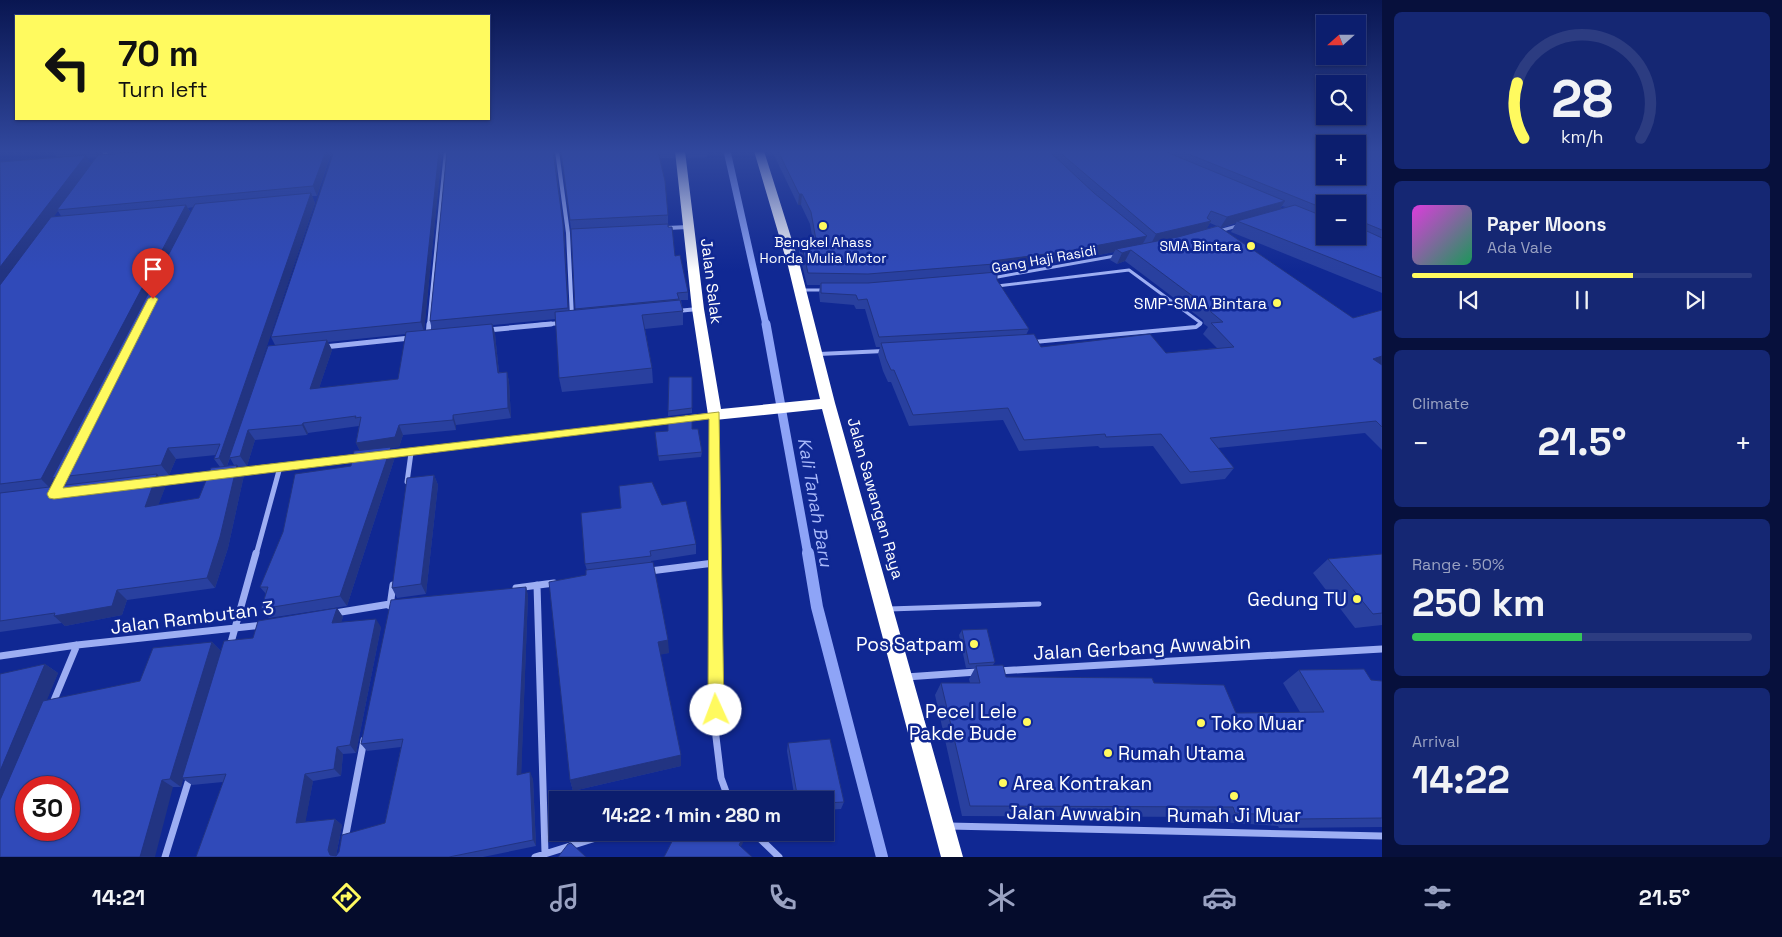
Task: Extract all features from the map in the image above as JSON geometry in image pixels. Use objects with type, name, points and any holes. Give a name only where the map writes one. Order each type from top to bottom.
[{"type":"highway","name":"Jalan Salak","points":[[684,191],[698,309],[715,415]]},
{"type":"highway","name":"Jalan Sawangan Raya","points":[[771,191],[800,290],[828,403],[886,609],[952,857]]},
{"type":"highway","points":[[715,415],[828,403]]},
{"type":"street","points":[[428,336],[442,191]]},
{"type":"street","points":[[562,191],[568,233],[573,322]]},
{"type":"street","points":[[661,228],[688,227]]},
{"type":"street","points":[[568,233],[577,232]]},
{"type":"street","points":[[669,312],[698,309]]},
{"type":"street","points":[[486,330],[563,323]]},
{"type":"street","points":[[320,348],[437,336]]},
{"type":"street","points":[[383,456],[715,415],[716,728],[720,772],[725,791]]},
{"type":"street","points":[[406,490],[411,452]]},
{"type":"street","points":[[233,464],[230,472],[364,458]]},
{"type":"street","points":[[226,658],[280,467]]},
{"type":"street","points":[[152,482],[220,474]]},
{"type":"street","points":[[646,572],[714,563]]},
{"type":"street","points":[[389,613],[395,575]]},
{"type":"street","points":[[508,589],[557,582]]},
{"type":"street","points":[[537,585],[545,853]]},
{"type":"street","points":[[323,615],[401,602]]},
{"type":"street","name":"Jalan Rambutan 3","points":[[0,656],[77,645],[235,629],[274,623]]},
{"type":"street","points":[[50,709],[77,645]]},
{"type":"street","name":"Jalan Gerbang Awwabin","points":[[904,677],[1382,649]]},
{"type":"street","points":[[343,847],[366,730]]},
{"type":"street","points":[[166,857],[192,772]]},
{"type":"street","name":"Jalan Awwabin","points":[[945,826],[1382,836]]},
{"type":"street","points":[[535,857],[585,841]]},
{"type":"street","points":[[762,841],[779,857]]},
{"type":"lane","points":[[1209,234],[1238,226]]},
{"type":"lane","name":"Gang Haji Rasidi","points":[[990,279],[1124,254]]},
{"type":"lane","points":[[996,288],[1001,285],[1129,270],[1143,278],[1201,324],[1033,342],[1028,334]]},
{"type":"lane","points":[[800,290],[828,290]]},
{"type":"lane","points":[[816,354],[889,350]]},
{"type":"lane","points":[[886,609],[1039,604]]},
{"type":"building","points":[[0,191],[58,191],[0,267]]},
{"type":"building","points":[[71,191],[260,191],[57,210]]},
{"type":"building","points":[[320,191],[435,191],[421,322],[271,337]]},
{"type":"building","points":[[443,191],[558,191],[563,224],[568,308],[430,321]]},
{"type":"building","points":[[566,191],[666,191],[668,215],[570,220]]},
{"type":"building","points":[[798,191],[1092,191],[1147,236],[1068,251],[992,261],[994,264],[868,274],[808,273],[801,242],[816,240],[811,212],[802,194],[799,194]]},
{"type":"building","points":[[1105,191],[1261,191],[1285,201],[1227,217],[1211,211],[1207,218],[1211,221],[1156,234]]},
{"type":"building","points":[[1280,191],[1382,191],[1382,230],[1366,223],[1366,195],[1316,195],[1316,205]]},
{"type":"building","points":[[311,193],[219,458],[214,459],[220,444],[168,448],[161,465],[52,478],[195,204]]},
{"type":"building","points":[[186,205],[41,479],[0,484],[0,285],[51,217]]},
{"type":"building","points":[[1295,205],[1316,213],[1316,245],[1366,245],[1366,231],[1382,238],[1382,278],[1237,221]]},
{"type":"building","points":[[668,224],[668,227],[672,227],[675,256],[680,255],[688,292],[677,293],[679,299],[575,309],[571,229]]},
{"type":"building","points":[[1218,226],[1353,318],[1382,310],[1382,356],[1373,359],[1382,365],[1382,427],[1376,421],[1210,438],[1234,468],[1190,472],[1161,434],[1106,437],[1105,434],[1024,440],[1008,408],[913,415],[894,370],[891,370],[886,359],[881,343],[1034,334],[1041,347],[1150,334],[1166,353],[1234,347],[1211,323],[1223,322],[1210,309],[1131,250],[1122,253],[1116,249],[1178,237]]},
{"type":"building","points":[[997,272],[997,280],[1029,329],[879,337],[867,299],[858,300],[856,295],[821,293],[821,283],[868,283]]},
{"type":"building","points":[[680,300],[683,311],[642,315],[652,368],[559,378],[555,312]]},
{"type":"building","points":[[492,324],[498,373],[507,372],[508,408],[453,415],[453,420],[399,425],[395,437],[356,443],[361,417],[355,418],[356,416],[303,423],[302,425],[248,430],[240,456],[229,458],[268,346],[327,340],[310,389],[398,379],[406,332]]},
{"type":"building","points":[[669,377],[692,377],[692,408],[668,411]]},
{"type":"building","points":[[692,417],[692,429],[698,429],[702,452],[658,456],[655,432],[668,431],[668,420]]},
{"type":"building","points":[[391,447],[340,596],[261,609],[268,587],[260,587],[283,532],[295,474],[351,466],[354,451]]},
{"type":"building","points":[[237,465],[220,537],[207,578],[117,590],[112,606],[54,616],[55,613],[0,621],[0,493],[157,474],[145,507],[199,498],[211,468]]},
{"type":"building","points":[[434,475],[421,584],[392,588],[407,478]]},
{"type":"building","points":[[652,482],[662,505],[686,501],[696,544],[650,551],[651,556],[585,564],[581,513],[621,508],[619,486]]},
{"type":"building","points":[[1382,554],[1382,613],[1373,614],[1328,559]]},
{"type":"building","points":[[653,562],[668,640],[658,642],[681,755],[570,780],[549,582],[586,575],[586,570]]},
{"type":"building","points":[[526,587],[517,775],[530,772],[533,840],[449,857],[196,857],[226,774],[182,778],[224,641],[253,638],[258,621],[337,608],[332,623],[376,619],[350,745],[337,747],[334,769],[305,774],[296,823],[335,819],[328,850],[330,855],[336,856],[339,852],[342,835],[385,823],[403,739],[361,744],[391,600]]},
{"type":"building","points":[[987,629],[995,662],[969,664],[962,630]]},
{"type":"building","points":[[212,642],[170,779],[162,780],[140,857],[0,857],[0,800],[43,701],[140,681],[153,648]]},
{"type":"building","points":[[45,664],[0,771],[0,674]]},
{"type":"building","points":[[1003,665],[1006,677],[1152,678],[1154,683],[1224,685],[1236,713],[1324,712],[1299,670],[1364,669],[1371,680],[1382,681],[1382,818],[1297,819],[1295,816],[1235,813],[1233,807],[970,806],[941,683],[980,683],[976,666]]},
{"type":"building","points":[[830,739],[844,802],[834,803],[834,791],[796,791],[788,743]]},
{"type":"building","points":[[672,841],[741,841],[739,845],[752,857],[664,857]]},
{"type":"building","points":[[571,843],[586,857],[558,857],[568,844]]},
{"type":"waterway","name":"Kali Tanah Baru","points":[[736,191],[766,325]]},
{"type":"waterway","name":"Kali Tanah Baru","points":[[766,324],[808,555]]},
{"type":"waterway","name":"Kali Tanah Baru","points":[[808,553],[817,607],[882,857]]},
{"type":"place","name":"Bengkel Ahass Honda Mulia Motor","points":[[823,226]]},
{"type":"place","name":"SMA Bintara","points":[[1251,246]]},
{"type":"place","name":"SMP-SMA Bintara","points":[[1277,303]]},
{"type":"place","name":"Gedung TU","points":[[1357,599]]},
{"type":"place","name":"Pos Satpam","points":[[974,644]]},
{"type":"place","name":"Pecel Lele Pakde Bude","points":[[1027,722]]},
{"type":"place","name":"Toko Muar","points":[[1201,723]]},
{"type":"place","name":"Rumah Utama","points":[[1108,753]]},
{"type":"place","name":"Area Kontrakan","points":[[1003,783]]},
{"type":"place","name":"Rumah Ji Muar","points":[[1234,796]]},
{"type":"route","points":[[153,299],[54,494],[715,415],[714,654],[716,710]]}]
